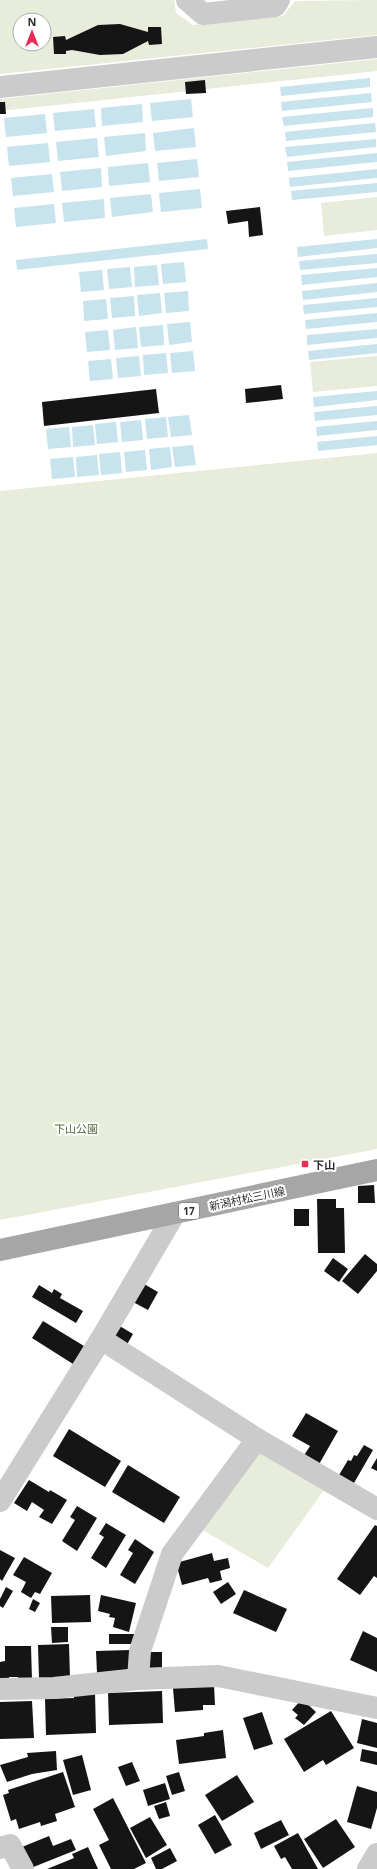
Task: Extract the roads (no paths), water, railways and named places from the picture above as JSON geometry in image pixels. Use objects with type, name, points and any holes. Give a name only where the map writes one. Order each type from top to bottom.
[{"type":"main road","name":"新潟村松三川線","points":[[0,1250],[377,1170]]},
{"type":"street","points":[[187,0],[202,14],[275,6],[279,0]]},
{"type":"street","points":[[0,87],[377,47]]},
{"type":"street","points":[[0,1501],[101,1339],[175,1213]]},
{"type":"street","points":[[101,1339],[257,1439],[377,1509]]},
{"type":"street","points":[[138,1679],[140,1651],[172,1554],[257,1439]]},
{"type":"street","points":[[0,1689],[54,1688],[138,1679],[218,1676],[377,1708]]},
{"type":"street","points":[[0,1848],[10,1845],[23,1869]]},
{"type":"street","points":[[368,1869],[377,1854]]},
{"type":"water","points":[[370,78],[370,87],[281,96],[280,87]]},
{"type":"water","points":[[371,93],[372,102],[282,111],[281,102]]},
{"type":"water","points":[[191,99],[193,117],[152,121],[150,103]]},
{"type":"water","points":[[142,104],[143,122],[102,126],[101,108]]},
{"type":"water","points":[[373,108],[373,117],[284,126],[282,117]]},
{"type":"water","points":[[94,109],[96,127],[55,131],[53,113]]},
{"type":"water","points":[[45,114],[47,133],[6,137],[4,118]]},
{"type":"water","points":[[375,123],[376,132],[286,141],[285,132]]},
{"type":"water","points":[[194,128],[196,147],[155,151],[153,133]]},
{"type":"water","points":[[145,133],[146,151],[106,156],[104,137]]},
{"type":"water","points":[[97,138],[99,157],[58,161],[56,142]]},
{"type":"water","points":[[376,139],[376,147],[287,157],[285,147]]},
{"type":"water","points":[[48,143],[50,162],[9,166],[7,147]]},
{"type":"water","points":[[377,153],[377,162],[288,171],[287,162]]},
{"type":"water","points":[[197,159],[199,177],[159,181],[157,163]]},
{"type":"water","points":[[148,163],[150,182],[109,186],[108,167]]},
{"type":"water","points":[[101,168],[102,187],[62,191],[60,172]]},
{"type":"water","points":[[377,169],[377,178],[290,187],[289,178]]},
{"type":"water","points":[[52,174],[54,192],[13,196],[11,178]]},
{"type":"water","points":[[377,183],[377,192],[292,200],[291,191]]},
{"type":"water","points":[[200,189],[202,208],[161,212],[159,193]]},
{"type":"water","points":[[151,194],[153,212],[112,217],[110,198]]},
{"type":"water","points":[[104,199],[105,218],[64,222],[62,203]]},
{"type":"water","points":[[54,204],[56,223],[16,227],[14,208]]},
{"type":"water","points":[[207,239],[208,249],[17,270],[16,260]]},
{"type":"water","points":[[377,239],[377,248],[298,257],[297,247]]},
{"type":"water","points":[[377,254],[377,263],[300,270],[299,261]]},
{"type":"water","points":[[184,262],[186,282],[163,284],[161,264]]},
{"type":"water","points":[[157,265],[159,285],[135,287],[134,267]]},
{"type":"water","points":[[130,267],[132,287],[109,289],[107,269]]},
{"type":"water","points":[[377,268],[377,277],[302,285],[301,275]]},
{"type":"water","points":[[102,270],[104,290],[81,292],[79,272]]},
{"type":"water","points":[[377,283],[377,292],[303,300],[302,291]]},
{"type":"water","points":[[188,291],[189,311],[166,313],[164,293]]},
{"type":"water","points":[[160,293],[162,313],[139,316],[137,295]]},
{"type":"water","points":[[134,296],[135,316],[112,318],[110,298]]},
{"type":"water","points":[[377,298],[377,307],[304,314],[303,305]]},
{"type":"water","points":[[106,299],[108,319],[84,321],[83,301]]},
{"type":"water","points":[[377,313],[377,322],[306,329],[305,320]]},
{"type":"water","points":[[190,322],[192,342],[169,345],[167,324]]},
{"type":"water","points":[[163,325],[164,345],[141,347],[139,327]]},
{"type":"water","points":[[136,327],[138,348],[115,350],[113,330]]},
{"type":"water","points":[[377,329],[377,338],[307,345],[307,335]]},
{"type":"water","points":[[108,330],[110,350],[87,352],[85,332]]},
{"type":"water","points":[[377,344],[377,353],[309,360],[308,351]]},
{"type":"water","points":[[193,351],[195,371],[172,373],[170,353]]},
{"type":"water","points":[[166,353],[168,373],[144,375],[143,355]]},
{"type":"water","points":[[139,356],[141,376],[118,378],[116,358]]},
{"type":"water","points":[[111,359],[113,379],[90,381],[88,361]]},
{"type":"water","points":[[377,391],[377,400],[314,407],[313,397]]},
{"type":"water","points":[[377,406],[377,415],[315,421],[314,412]]},
{"type":"water","points":[[189,415],[192,435],[171,437],[168,417]]},
{"type":"water","points":[[166,417],[168,437],[147,439],[145,419]]},
{"type":"water","points":[[141,420],[143,440],[122,442],[120,422]]},
{"type":"water","points":[[377,421],[377,430],[317,436],[316,427]]},
{"type":"water","points":[[116,422],[118,442],[97,444],[95,424]]},
{"type":"water","points":[[93,425],[95,445],[73,447],[72,427]]},
{"type":"water","points":[[69,427],[71,447],[48,449],[46,429]]},
{"type":"water","points":[[377,436],[377,445],[318,451],[317,442]]},
{"type":"water","points":[[193,445],[196,465],[175,467],[172,447]]},
{"type":"water","points":[[170,447],[172,467],[151,470],[149,449]]},
{"type":"water","points":[[145,450],[147,470],[126,472],[124,452]]},
{"type":"water","points":[[120,452],[122,473],[101,475],[99,454]]},
{"type":"water","points":[[97,455],[99,475],[77,477],[76,457]]},
{"type":"water","points":[[73,457],[75,477],[52,479],[50,459]]},
{"type":"place","name":"下山","points":[[305,1164]]},
{"type":"park label","name":"下山公園","points":[[76,1128]]}]
